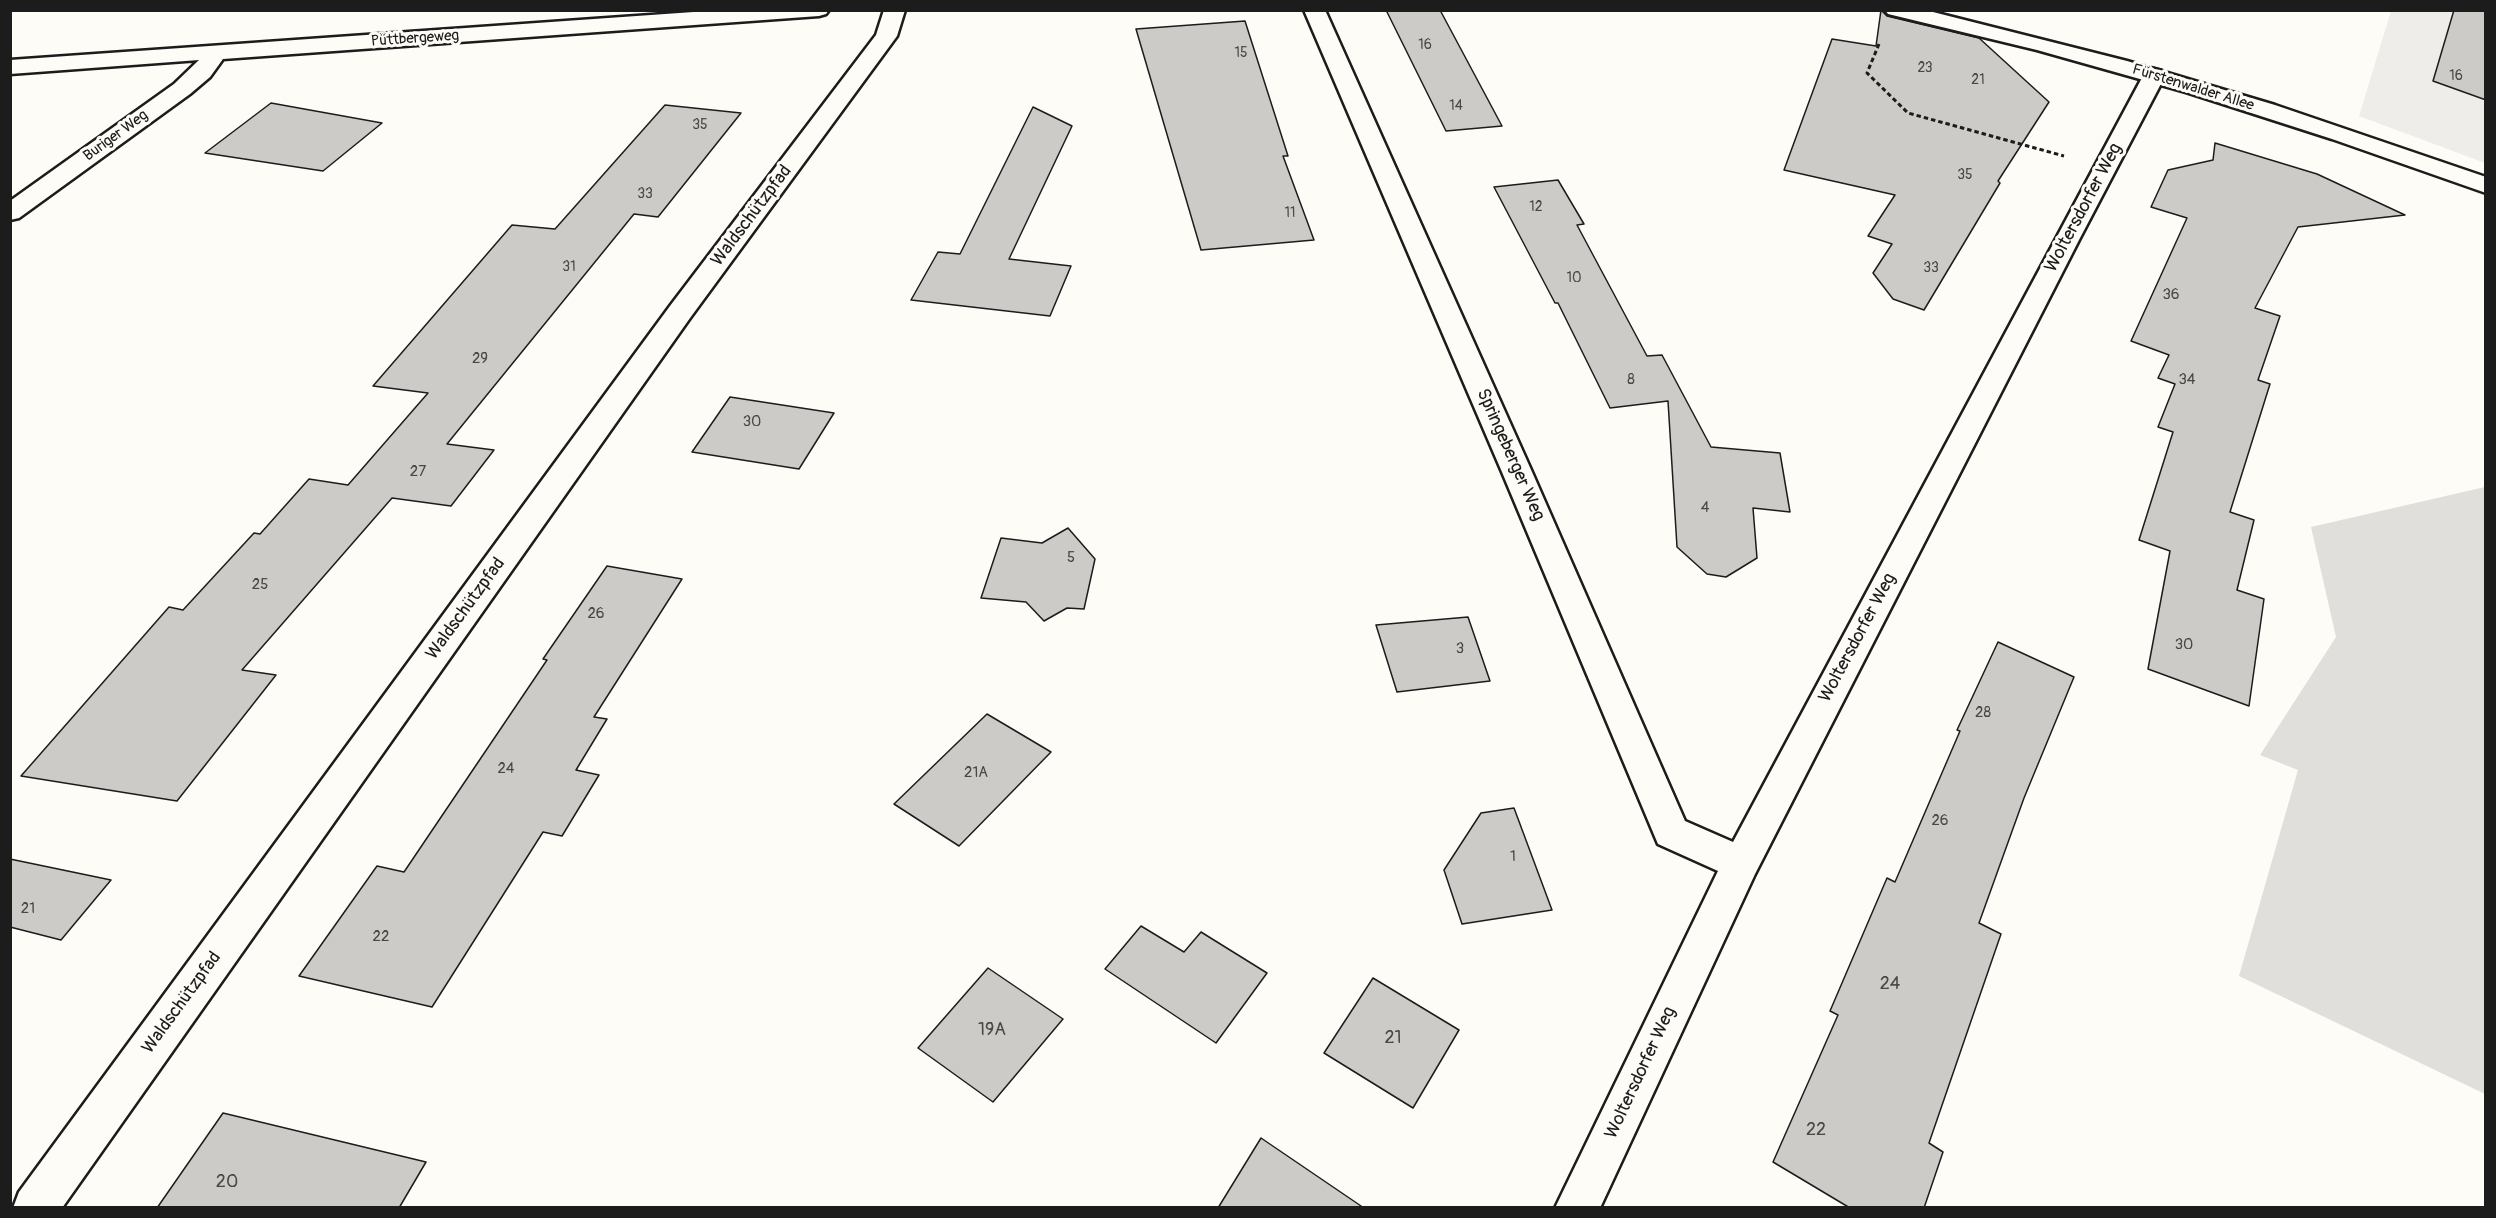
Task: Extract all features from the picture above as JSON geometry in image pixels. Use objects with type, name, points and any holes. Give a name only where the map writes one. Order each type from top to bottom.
[{"type":"street","name":"Püttbergeweg","points":[[10,67],[819,10]]},
{"type":"street","name":"Waldschützpfad","points":[[34,1208],[673,321],[886,36],[892,24],[894,10]]},
{"type":"street","name":"Springeberger Weg","points":[[1314,10],[1517,472],[1671,832],[1741,863]]},
{"type":"street","name":"Fürstenwalder Allee","points":[[1895,10],[2061,49],[2154,76],[2275,113],[2486,186]]},
{"type":"street","name":"Buriger Weg","points":[[10,213],[182,89],[202,72],[216,53]]},
{"type":"street","name":"Woltersdorfer Weg","points":[[1577,1208],[1741,863],[2154,76]]},
{"type":"path","points":[[1881,40],[1866,73],[1908,113],[2066,156]]},
{"type":"shaded area","points":[[2391,11],[2485,11],[2485,163],[2359,116]]},
{"type":"shaded area","points":[[2486,487],[2485,1094],[2239,976],[2298,770],[2260,755],[2336,637],[2311,527]]},
{"type":"building","points":[[1386,10],[1440,10],[1502,126],[1446,131]]},
{"type":"building","points":[[1881,10],[1887,16],[1979,38],[2049,102],[1998,181],[2000,183],[1924,310],[1893,299],[1873,273],[1892,244],[1868,236],[1895,195],[1784,170],[1832,39],[1876,46]]},
{"type":"building","points":[[2454,10],[2486,10],[2486,100],[2433,81]]},
{"type":"building","points":[[1245,21],[1288,156],[1283,156],[1314,240],[1201,250],[1136,29]]},
{"type":"building","points":[[271,103],[382,123],[323,171],[205,153]]},
{"type":"building","points":[[665,105],[741,113],[658,217],[634,214],[447,444],[494,450],[451,506],[392,498],[242,670],[276,675],[177,801],[21,776],[169,607],[183,610],[254,533],[260,534],[309,479],[348,485],[428,393],[373,386],[512,225],[555,229]]},
{"type":"building","points":[[1033,107],[1072,126],[1009,259],[1071,266],[1050,316],[911,300],[938,252],[960,254]]},
{"type":"building","points":[[2215,143],[2317,174],[2405,215],[2298,227],[2255,308],[2280,316],[2258,380],[2270,384],[2230,512],[2254,520],[2237,590],[2264,599],[2249,706],[2148,669],[2170,551],[2139,540],[2173,432],[2158,427],[2175,384],[2158,378],[2169,355],[2131,341],[2187,218],[2151,207],[2168,170],[2213,160]]},
{"type":"building","points":[[1558,180],[1584,224],[1577,225],[1647,356],[1662,355],[1711,447],[1780,453],[1790,512],[1753,508],[1757,558],[1726,577],[1707,574],[1677,547],[1668,401],[1610,408],[1558,303],[1555,303],[1494,187]]},
{"type":"building","points":[[730,397],[834,413],[799,469],[692,452]]},
{"type":"building","points":[[1068,528],[1095,559],[1084,609],[1067,608],[1044,621],[1026,602],[981,598],[1001,538],[1042,543]]},
{"type":"building","points":[[607,566],[682,579],[594,717],[607,719],[576,770],[599,775],[562,836],[543,832],[432,1007],[299,976],[377,866],[404,872],[547,660],[543,659]]},
{"type":"building","points":[[1468,617],[1490,681],[1397,692],[1376,625]]},
{"type":"building","points":[[1998,642],[2074,677],[2024,798],[1979,923],[2001,934],[1929,1143],[1943,1152],[1924,1208],[1850,1208],[1773,1162],[1838,1015],[1830,1011],[1887,878],[1895,882],[1960,731],[1957,730]]},
{"type":"building","points":[[987,714],[1051,752],[959,846],[894,804]]},
{"type":"building","points":[[1514,808],[1552,910],[1462,924],[1444,870],[1481,813]]},
{"type":"building","points":[[10,859],[111,880],[61,940],[10,927]]},
{"type":"building","points":[[1141,926],[1184,952],[1201,932],[1267,973],[1216,1043],[1105,969]]},
{"type":"building","points":[[988,968],[1063,1019],[993,1102],[918,1048]]},
{"type":"building","points":[[1373,978],[1459,1030],[1413,1108],[1324,1053]]},
{"type":"building","points":[[223,1113],[426,1162],[399,1208],[157,1208]]},
{"type":"building","points":[[1261,1138],[1364,1208],[1218,1208]]}]
